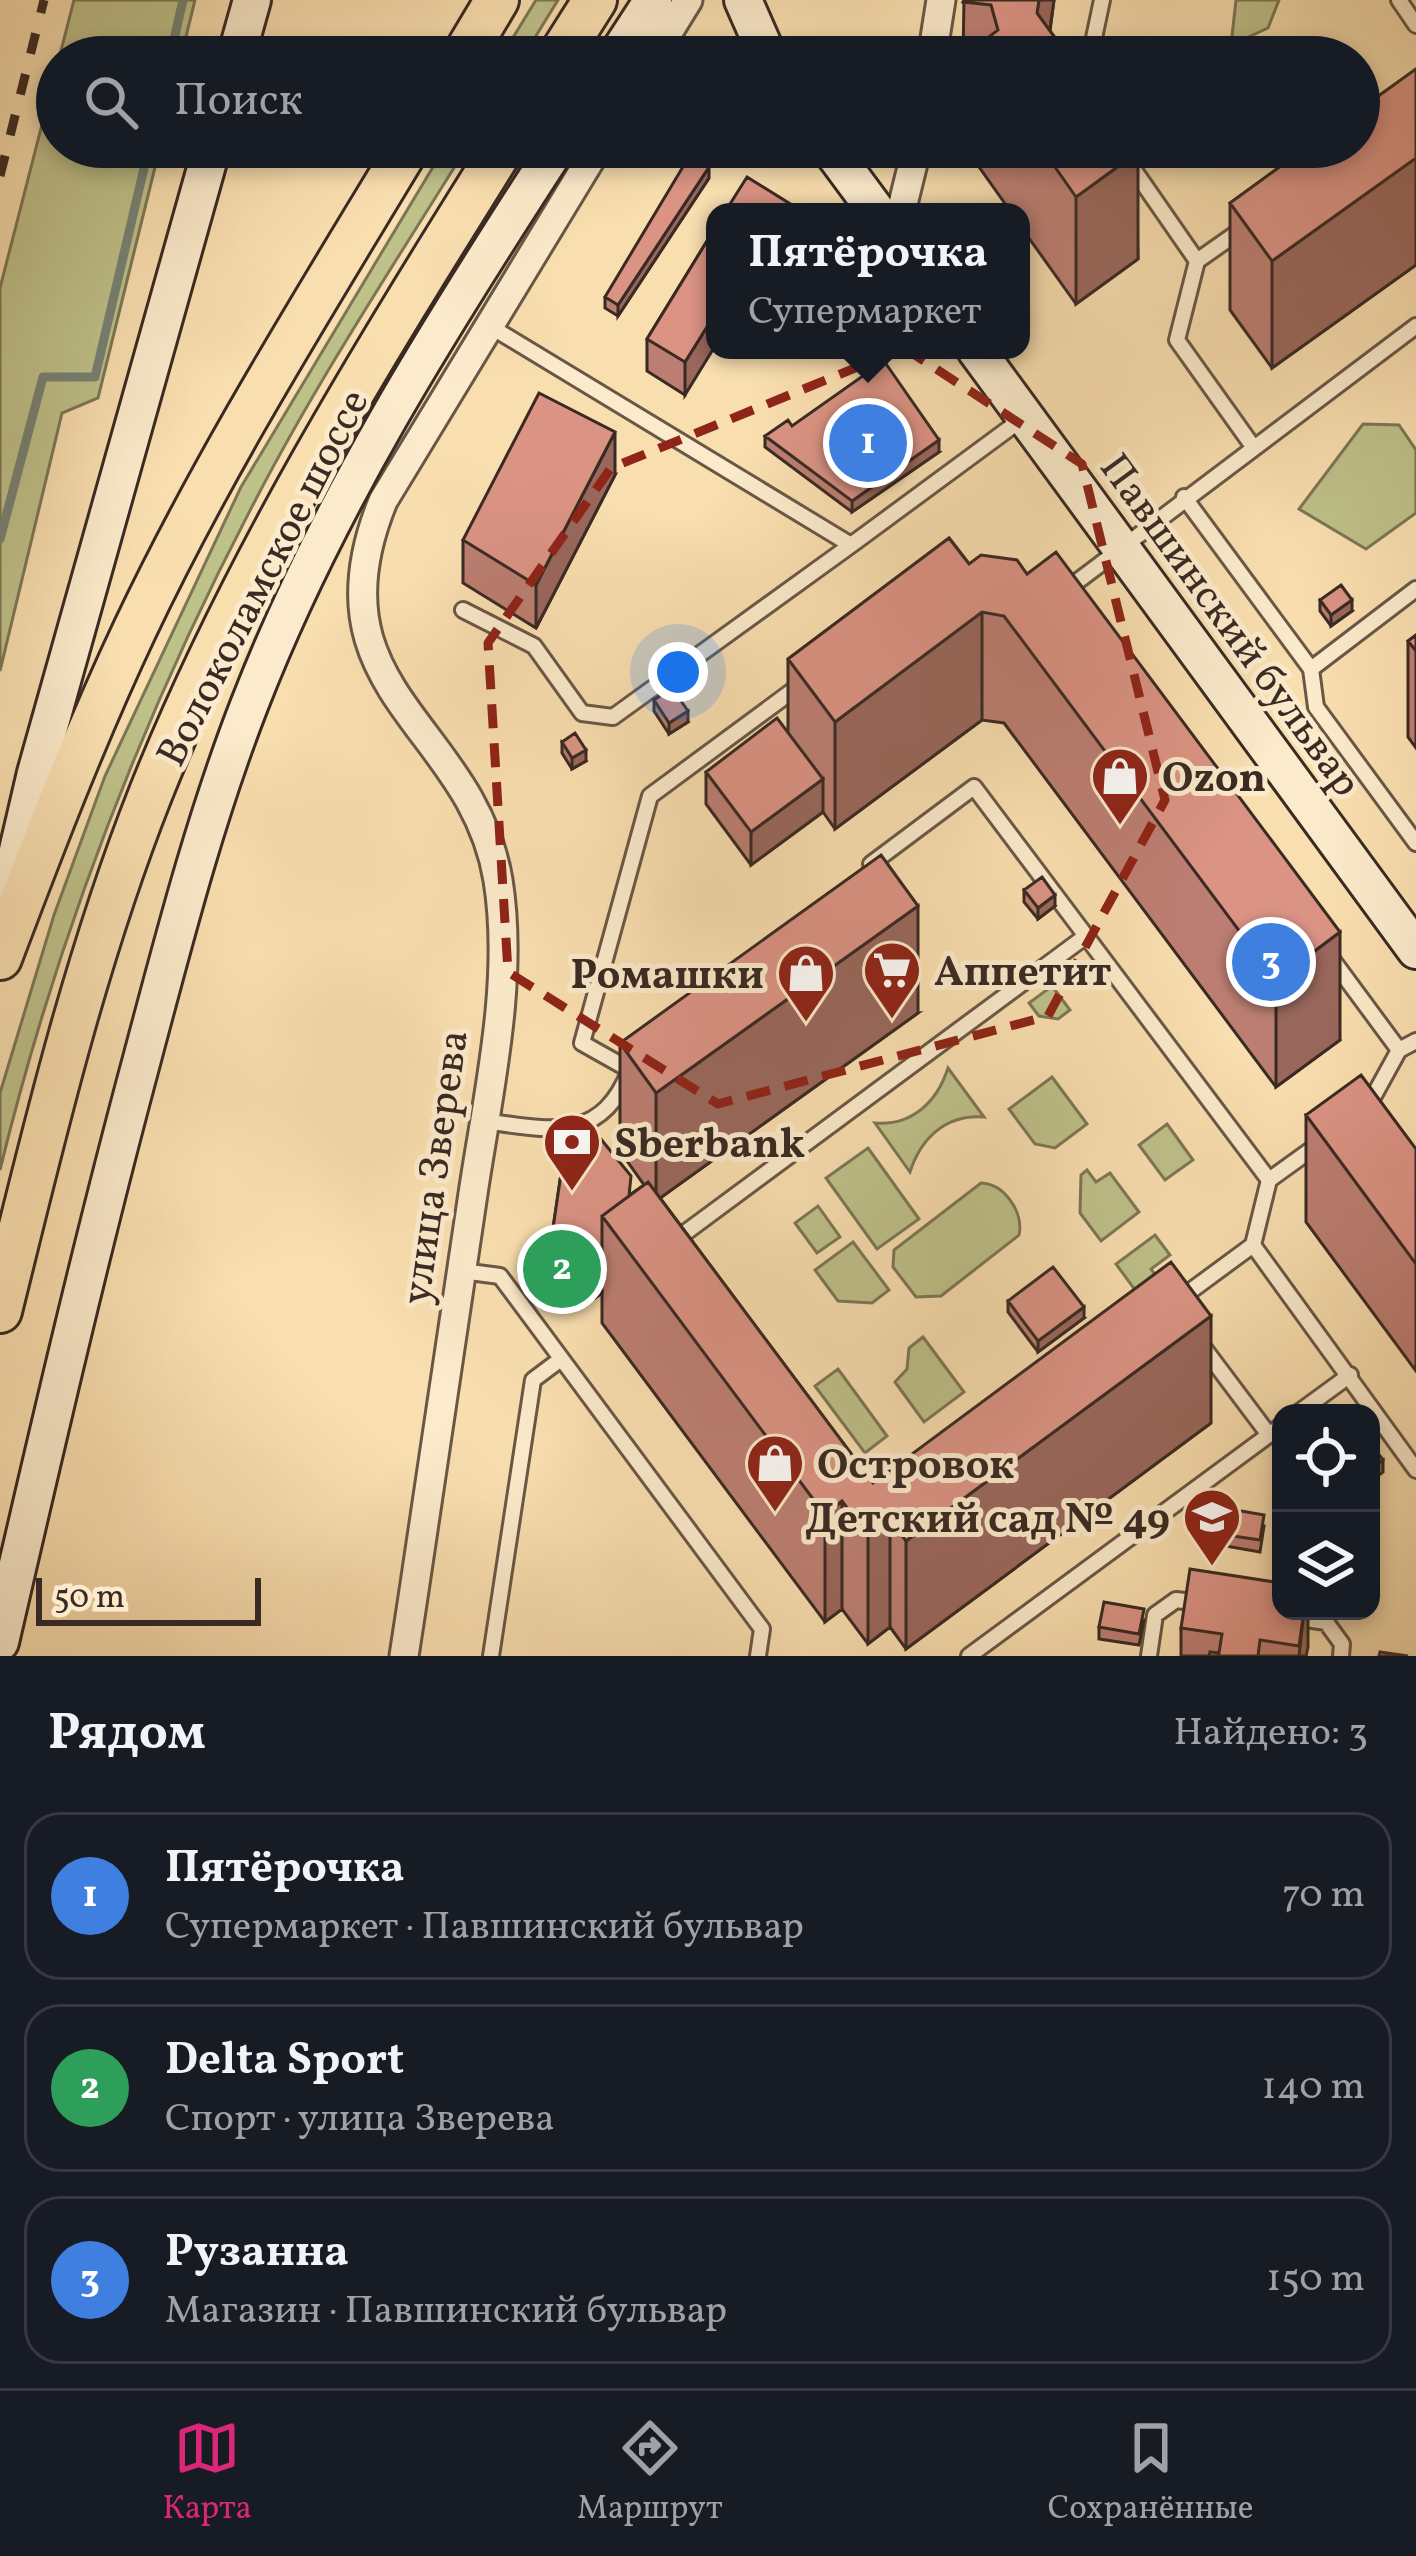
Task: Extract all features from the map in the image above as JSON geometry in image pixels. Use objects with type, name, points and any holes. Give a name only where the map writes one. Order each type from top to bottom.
[{"type":"main road","points":[[242,36],[252,0]]},
{"type":"main road","points":[[476,36],[497,0]]},
{"type":"main road","points":[[572,36],[595,0]]},
{"type":"main road","points":[[630,36],[653,0]]},
{"type":"main road","points":[[743,0],[759,36]]},
{"type":"main road","points":[[0,928],[36,773],[206,168]]},
{"type":"main road","name":"Волоколамское шоссе","points":[[0,958],[72,769],[144,610],[302,318],[395,168]]},
{"type":"main road","name":"Волоколамское шоссе","points":[[0,1311],[99,932],[203,671],[285,511],[489,168]]},
{"type":"main road","points":[[0,1642],[120,1142],[197,859],[249,705],[290,608],[371,448],[544,168]]},
{"type":"main road","points":[[845,168],[870,203]]},
{"type":"main road","name":"Павшинский бульвар","points":[[982,359],[1416,950]]},
{"type":"street","points":[[666,36],[688,0]]},
{"type":"street","points":[[935,36],[941,0]]},
{"type":"street","name":"улица Зверева","points":[[404,1656],[500,990],[496,872],[465,794],[381,674],[364,631],[360,593],[367,541],[383,501],[585,168]]},
{"type":"street","points":[[903,203],[912,168]]},
{"type":"lane","points":[[1094,36],[1102,0]]},
{"type":"lane","points":[[1404,2],[1416,25]]},
{"type":"lane","points":[[1133,168],[1197,261]]},
{"type":"lane","points":[[1250,223],[1197,261],[1178,340],[1254,448]]},
{"type":"lane","points":[[488,325],[850,545]]},
{"type":"lane","points":[[1041,593],[1063,595],[1119,546],[1416,326]]},
{"type":"lane","points":[[463,610],[534,646],[582,713],[613,717],[1024,418]]},
{"type":"lane","points":[[1184,497],[1312,669],[1316,707],[1416,843]]},
{"type":"lane","points":[[1312,669],[1416,589]]},
{"type":"lane","points":[[1063,595],[1076,614]]},
{"type":"lane","points":[[630,1070],[582,1042],[650,796],[820,670]]},
{"type":"lane","points":[[854,877],[974,787],[1269,1180]]},
{"type":"lane","points":[[1313,935],[1399,1050]]},
{"type":"lane","points":[[676,1250],[671,1243],[1085,936]]},
{"type":"lane","points":[[1346,1126],[1365,1112],[1399,1050],[1416,1041]]},
{"type":"lane","points":[[484,1121],[567,1132],[617,1102],[630,1070],[649,1056]]},
{"type":"lane","points":[[1365,1112],[1378,1129]]},
{"type":"lane","points":[[1272,1426],[1172,1305],[1253,1245],[1269,1180],[1327,1139]]},
{"type":"lane","points":[[1253,1245],[1416,1470]]},
{"type":"lane","points":[[462,1271],[500,1276],[762,1629],[758,1656]]},
{"type":"lane","points":[[491,1656],[533,1381],[561,1359]]},
{"type":"lane","points":[[1310,1404],[1350,1375]]},
{"type":"lane","points":[[969,1656],[1272,1432]]},
{"type":"lane","points":[[1149,1656],[1155,1615],[1176,1600],[1219,1606]]},
{"type":"lane","points":[[1312,1620],[1326,1622],[1342,1644],[1341,1656]]},
{"type":"highlighted area","points":[[904,348],[1082,464],[1165,800],[1048,1016],[718,1104],[508,972],[488,643],[611,468]]},
{"type":"green space","points":[[74,0],[195,0],[186,36],[65,36]]},
{"type":"green space","points":[[536,0],[558,0],[536,36],[514,36]]},
{"type":"green space","points":[[1236,0],[1279,0],[1268,28],[1251,36],[1232,36]]},
{"type":"green space","points":[[36,148],[36,168],[155,168],[98,398],[62,413],[0,671],[0,288]]},
{"type":"green space","points":[[432,168],[454,168],[280,454],[177,661],[77,911],[0,1170],[0,1093],[54,915],[105,776],[241,487]]},
{"type":"green space","points":[[1363,424],[1399,425],[1416,450],[1416,513],[1366,549],[1299,509]]},
{"type":"green space","points":[[1052,986],[1070,1010],[1058,1019],[1039,1016],[1029,1003]]},
{"type":"green space","points":[[948,1068],[984,1117],[958,1120],[937,1131],[910,1172],[875,1123],[900,1120],[921,1109]]},
{"type":"green space","points":[[1052,1077],[1087,1124],[1055,1148],[1035,1144],[1009,1109]]},
{"type":"green space","points":[[1167,1124],[1193,1160],[1165,1180],[1139,1145]]},
{"type":"green space","points":[[868,1148],[919,1219],[877,1249],[826,1178]]},
{"type":"green space","points":[[1087,1170],[1096,1182],[1110,1173],[1139,1212],[1101,1241],[1080,1213],[1081,1175]]},
{"type":"green space","points":[[981,1183],[998,1188],[1011,1201],[1019,1218],[1019,1235],[941,1296],[916,1297],[893,1267],[894,1250]]},
{"type":"green space","points":[[818,1206],[840,1237],[817,1253],[795,1223]]},
{"type":"green space","points":[[1155,1235],[1170,1255],[1151,1269],[1158,1279],[1138,1294],[1116,1264]]},
{"type":"green space","points":[[853,1242],[889,1290],[872,1303],[838,1301],[815,1270]]},
{"type":"green space","points":[[923,1337],[964,1392],[924,1422],[895,1382],[907,1369],[909,1348]]},
{"type":"green space","points":[[838,1369],[887,1436],[865,1453],[815,1386]]},
{"type":"building","points":[[1039,0],[1037,13],[1054,36],[990,36],[998,30],[991,5],[963,2]]},
{"type":"building","points":[[1416,69],[1416,158],[1272,261],[1230,203],[1278,168],[1380,168],[1380,95]]},
{"type":"building","points":[[682,168],[708,168],[618,305],[605,297]]},
{"type":"building","points":[[1056,168],[1116,168],[1076,197]]},
{"type":"building","points":[[747,177],[789,203],[731,203]]},
{"type":"building","points":[[706,243],[706,328],[685,362],[647,339]]},
{"type":"building","points":[[884,361],[939,440],[852,501],[765,436],[788,420],[792,426]]},
{"type":"building","points":[[539,393],[615,432],[536,585],[463,540]]},
{"type":"building","points":[[949,538],[969,564],[981,555],[1017,560],[1027,574],[1056,552],[1340,932],[1276,980],[1004,616],[982,612],[835,722],[788,659]]},
{"type":"building","points":[[1341,585],[1352,600],[1331,615],[1320,600]]},
{"type":"building","points":[[672,688],[688,711],[669,723],[654,700]]},
{"type":"building","points":[[777,718],[823,779],[751,832],[706,772]]},
{"type":"building","points":[[575,733],[586,750],[572,758],[562,742]]},
{"type":"building","points":[[881,855],[918,906],[656,1093],[620,1043]]},
{"type":"building","points":[[1042,877],[1055,895],[1038,908],[1024,890]]},
{"type":"building","points":[[1361,1075],[1416,1149],[1416,1264],[1306,1115]]},
{"type":"building","points":[[567,1133],[600,1138],[631,1176],[629,1196],[602,1216],[602,1260],[582,1274],[547,1269]]},
{"type":"building","points":[[648,1182],[873,1483],[1171,1262],[1211,1316],[906,1541],[890,1520],[868,1536],[842,1501],[825,1515],[602,1216]]},
{"type":"building","points":[[1053,1267],[1084,1307],[1038,1341],[1008,1301]]},
{"type":"building","points":[[1224,1508],[1264,1515],[1260,1540],[1220,1534]]},
{"type":"building","points":[[1190,1569],[1272,1582],[1272,1620],[1303,1620],[1299,1646],[1260,1640],[1258,1656],[1209,1656],[1219,1653],[1222,1634],[1181,1628]]},
{"type":"building","points":[[1104,1602],[1144,1609],[1139,1634],[1099,1627]]},
{"type":"waterway","points":[[175,36],[183,0]]},
{"type":"waterway","points":[[0,539],[43,377],[95,377],[144,168]]},
{"type":"railway","points":[[0,176],[44,0]]},
{"type":"place","name":"Пятёрочка","points":[[868,443]]},
{"type":"place","name":"Ozon","points":[[1120,827]]},
{"type":"place","name":"Рузанна","points":[[1271,962]]},
{"type":"place","name":"Аппетит","points":[[892,1021]]},
{"type":"place","name":"Ромашки","points":[[806,1024]]},
{"type":"place","name":"Sberbank","points":[[572,1193]]},
{"type":"place","name":"Delta Sport","points":[[562,1269]]},
{"type":"place","name":"Островок","points":[[775,1514]]},
{"type":"place","name":"Детский сад № 49","points":[[1212,1568]]}]
